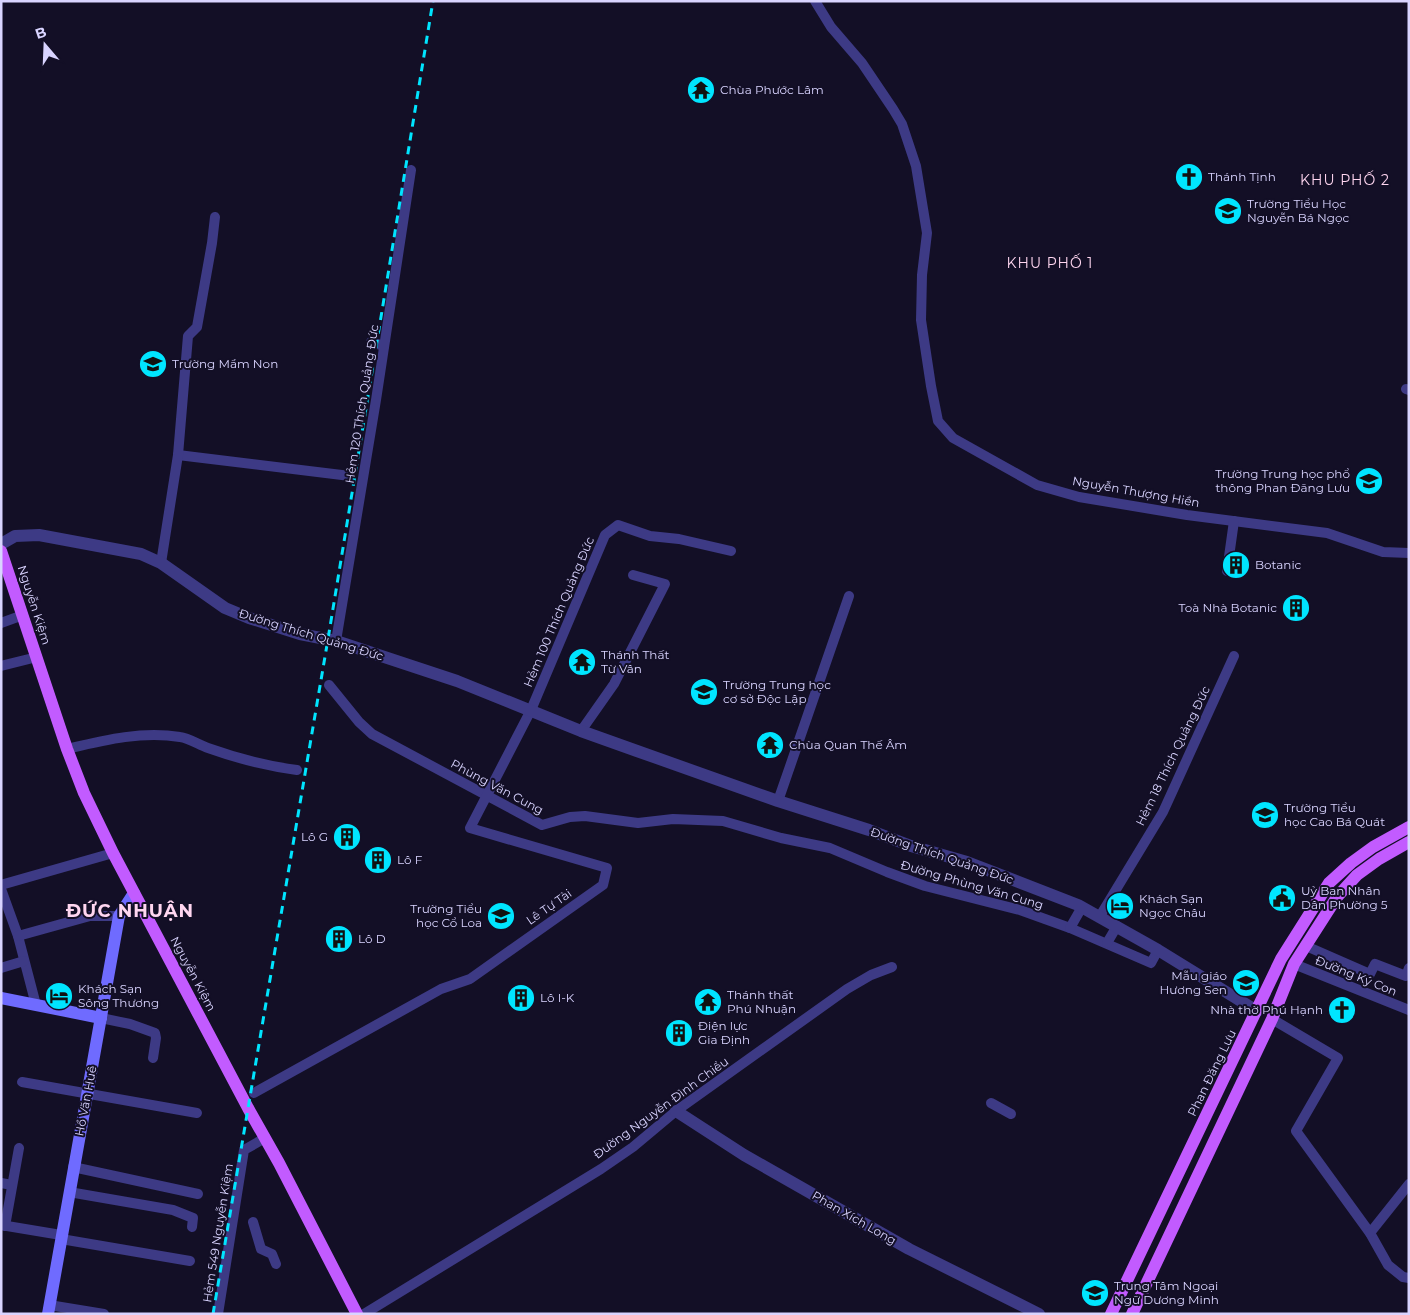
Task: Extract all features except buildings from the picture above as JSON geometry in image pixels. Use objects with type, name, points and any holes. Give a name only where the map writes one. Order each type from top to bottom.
[{"type":"main road","name":"Nguyễn Kiệm","points":[[1,551],[67,749],[84,793],[134,894],[357,1314]]},
{"type":"main road","name":"Phan Đăng Lưu","points":[[1111,1314],[1281,959],[1330,882],[1372,847],[1409,827]]},
{"type":"main road","points":[[1132,1314],[1272,1019],[1294,964],[1337,897],[1357,875],[1379,859],[1409,842]]},
{"type":"main road","name":"Hồ Văn Huê","points":[[48,1309],[118,916],[134,894]]},
{"type":"main road","points":[[1,997],[101,1018]]},
{"type":"main road","points":[[1257,1011],[1272,1019]]},
{"type":"street","name":"Nguyễn Thượng Hiền","points":[[815,1],[831,27],[862,63],[898,116],[916,166],[927,233],[922,275],[921,320],[938,420],[953,438],[1037,484],[1088,498],[1234,521],[1327,533],[1383,552],[1409,553]]},
{"type":"street","name":"Hẻm 120 Thích Quảng Đức","points":[[336,641],[411,170]]},
{"type":"street","points":[[160,563],[178,455],[188,336],[197,327],[212,243],[214,217]]},
{"type":"street","points":[[371,342],[384,346]]},
{"type":"street","points":[[178,455],[350,476]]},
{"type":"street","points":[[1227,571],[1234,521]]},
{"type":"street","name":"Hẻm 100 Thích Quảng Đức","points":[[531,710],[605,535],[618,525],[650,536],[680,539],[732,551]]},
{"type":"street","name":"Đường Thích Quảng Đức","points":[[1,544],[15,536],[39,535],[141,554],[160,563],[226,608],[249,618],[300,634],[336,641],[457,681],[531,710]]},
{"type":"street","points":[[531,710],[581,731],[614,684],[665,584],[633,575]]},
{"type":"street","points":[[778,801],[848,596]]},
{"type":"street","points":[[1,623],[23,615]]},
{"type":"street","name":"Hẻm 18 Thích Quảng Đức","points":[[1100,916],[1163,812],[1234,656]]},
{"type":"street","points":[[1,666],[36,657]]},
{"type":"street","name":"Phùng Văn Cung","points":[[329,686],[359,722],[372,734],[542,825],[570,817],[584,816],[638,823],[673,819],[723,821],[742,826]]},
{"type":"street","name":"Lê Tự Tài","points":[[254,1093],[441,989],[470,979],[603,885],[607,868],[470,828],[531,710]]},
{"type":"street","name":"Đường Thích Quảng Đức","points":[[581,731],[754,793],[869,830],[911,846],[967,862],[1082,907],[1158,950],[1257,1011]]},
{"type":"street","points":[[67,749],[111,738],[139,735],[182,737],[234,756],[274,767],[297,770]]},
{"type":"street","name":"Đường Phùng Văn Cung","points":[[742,826],[781,838],[830,848],[925,886],[1020,910],[1070,928],[1151,963],[1158,950]]},
{"type":"street","points":[[1,885],[113,853]]},
{"type":"street","points":[[1,889],[4,905],[18,936],[36,1005]]},
{"type":"street","points":[[1070,928],[1082,907]]},
{"type":"street","points":[[18,936],[90,916],[118,916]]},
{"type":"street","points":[[1107,944],[1117,926]]},
{"type":"street","points":[[1306,946],[1370,974],[1375,964],[1406,976],[1409,968]]},
{"type":"street","points":[[1,968],[24,961]]},
{"type":"street","name":"Đường Ký Con","points":[[1294,964],[1409,1010]]},
{"type":"street","name":"Đường Nguyễn Đình Chiểu","points":[[364,1314],[606,1165],[633,1147],[676,1111],[846,989],[871,975],[892,967]]},
{"type":"street","points":[[101,1018],[155,1032],[153,1058]]},
{"type":"street","points":[[1272,1019],[1338,1058],[1296,1131],[1370,1233],[1388,1265],[1403,1277],[1409,1278]]},
{"type":"street","points":[[22,1082],[197,1113]]},
{"type":"street","points":[[991,1103],[1012,1114]]},
{"type":"street","name":"Phan Xích Long","points":[[676,1111],[741,1154],[909,1249],[1039,1314]]},
{"type":"street","name":"Hẻm 549 Nguyễn Kiệm","points":[[218,1314],[244,1150],[265,1138]]},
{"type":"street","points":[[19,1148],[3,1225],[190,1261]]},
{"type":"street","points":[[73,1168],[198,1194]]},
{"type":"street","points":[[1,1183],[12,1185]]},
{"type":"street","points":[[1370,1233],[1409,1184]]},
{"type":"street","points":[[69,1192],[173,1210],[193,1218],[192,1227]]},
{"type":"street","points":[[253,1222],[261,1249],[272,1254],[276,1264]]},
{"type":"street","points":[[48,1309],[104,1314]]},
{"type":"railway","points":[[213,1314],[328,639],[433,1]]},
{"type":"place","name":"Chùa Phước Lâm","points":[[701,90]]},
{"type":"place","name":"Thánh Tịnh","points":[[1189,177]]},
{"type":"place","name":"Trường Tiểu Học Nguyễn Bá Ngọc","points":[[1228,211]]},
{"type":"place","name":"Trường Mầm Non","points":[[153,364]]},
{"type":"place","name":"Trường Trung học phổ thông Phan Đăng Lưu","points":[[1369,481]]},
{"type":"place","name":"Botanic","points":[[1236,565]]},
{"type":"place","name":"Toà Nhà Botanic","points":[[1296,608]]},
{"type":"place","name":"Thánh Thất Từ Vân","points":[[582,662]]},
{"type":"place","name":"Trường Trung học cơ sở Độc Lập","points":[[704,692]]},
{"type":"place","name":"Chùa Quan Thế Âm","points":[[770,745]]},
{"type":"place","name":"Trường Tiểu học Cao Bá Quát","points":[[1265,815]]},
{"type":"place","name":"Lô G","points":[[347,837]]},
{"type":"place","name":"Lô F","points":[[378,860]]},
{"type":"place","name":"Uỷ Ban Nhân Dân Phường 5","points":[[1282,898]]},
{"type":"place","name":"Khách Sạn Ngọc Châu","points":[[1120,906]]},
{"type":"place","name":"Trường Tiểu học Cổ Loa","points":[[501,916]]},
{"type":"place","name":"Lô D","points":[[339,939]]},
{"type":"place","name":"Mẫu giáo Hương Sen","points":[[1246,983]]},
{"type":"place","name":"Khách Sạn Sông Thương","points":[[59,996]]},
{"type":"place","name":"Lô I-K","points":[[521,998]]},
{"type":"place","name":"Thánh thất Phú Nhuận","points":[[708,1002]]},
{"type":"place","name":"Nhà thờ Phú Hạnh","points":[[1342,1010]]},
{"type":"place","name":"Điện lực Gia Định","points":[[679,1033]]},
{"type":"place","name":"Trung Tâm Ngoại Ngữ Dương Minh","points":[[1095,1293]]},
{"type":"district","name":"KHU PHỐ 2","points":[[1345,180]]},
{"type":"district","name":"KHU PHỐ 1","points":[[1050,263]]},
{"type":"district","name":"ĐỨC NHUẬN","points":[[130,911]]}]
